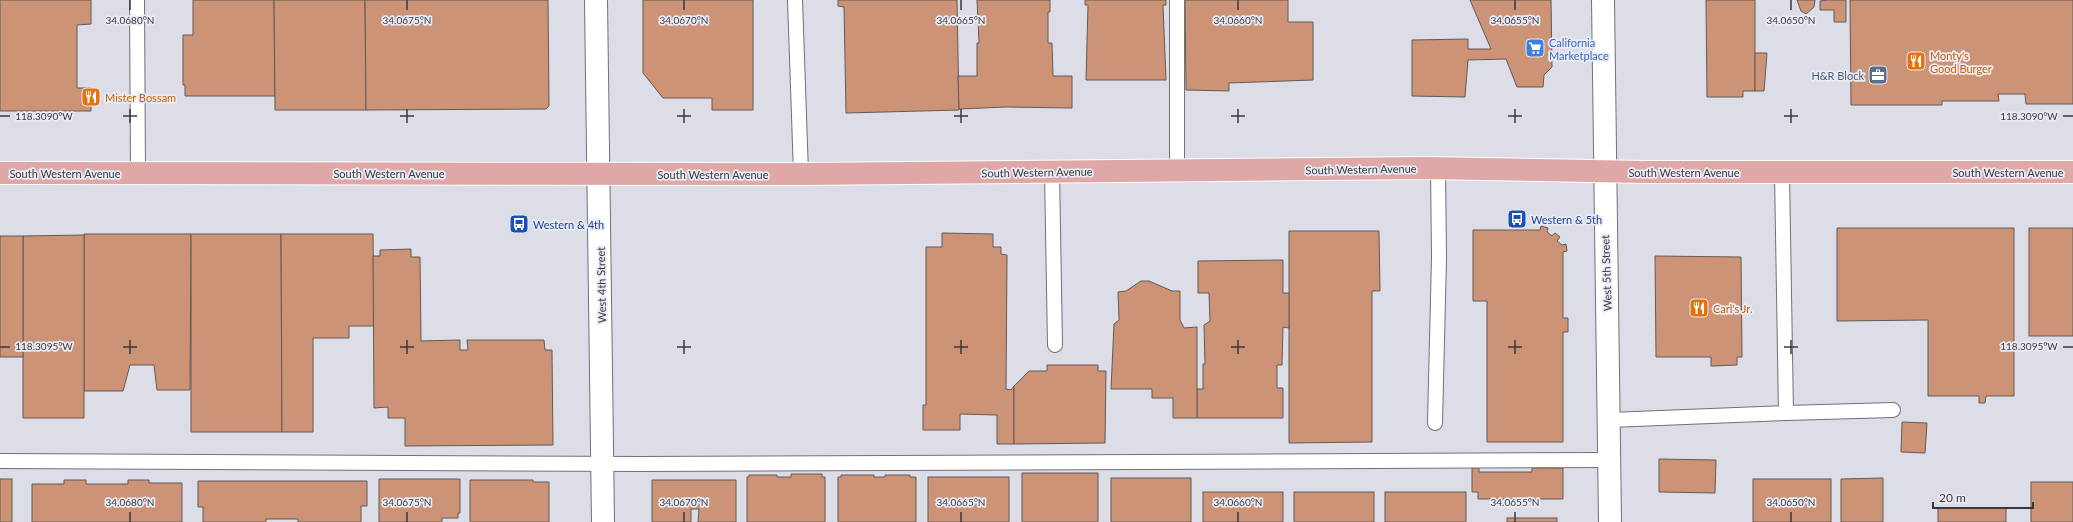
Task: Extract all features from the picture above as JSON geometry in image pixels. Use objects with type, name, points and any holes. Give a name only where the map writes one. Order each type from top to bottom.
[{"type":"main road","name":"South Western Avenue","points":[[0,173],[801,174],[1438,168],[1604,172],[2073,172]]},
{"type":"street","name":"West 4th Street","points":[[596,0],[603,522]]},
{"type":"street","name":"West 5th Street","points":[[1603,0],[1604,172],[1610,420],[1610,522]]},
{"type":"lane","points":[[137,0],[138,173]]},
{"type":"lane","points":[[795,0],[801,174]]},
{"type":"lane","points":[[1177,0],[1177,170]]},
{"type":"lane","points":[[1435,423],[1439,257],[1438,168]]},
{"type":"lane","points":[[1052,172],[1055,345]]},
{"type":"lane","points":[[1782,173],[1786,413]]},
{"type":"lane","points":[[1610,420],[1893,410]]},
{"type":"lane","points":[[0,461],[602,464],[1610,460]]},
{"type":"building","points":[[0,0],[91,0],[91,24],[77,25],[77,88],[91,88],[91,111],[0,111]]},
{"type":"building","points":[[193,0],[274,0],[275,96],[185,96],[185,85],[183,85],[183,35],[193,35]]},
{"type":"building","points":[[274,0],[365,0],[366,110],[275,110]]},
{"type":"building","points":[[365,0],[548,0],[549,106],[546,109],[366,110]]},
{"type":"building","points":[[643,0],[753,0],[753,110],[712,110],[712,98],[663,98],[643,73]]},
{"type":"building","points":[[838,0],[957,0],[959,110],[846,113],[844,7],[838,6]]},
{"type":"building","points":[[977,0],[1050,0],[1050,12],[1048,12],[1048,43],[1052,43],[1053,76],[1072,76],[1072,108],[1006,107],[959,109],[958,76],[977,76],[977,43],[979,43]]},
{"type":"building","points":[[1085,0],[1166,0],[1166,5],[1163,5],[1166,80],[1086,80],[1088,5],[1085,5]]},
{"type":"building","points":[[1185,0],[1288,0],[1288,22],[1313,22],[1313,80],[1229,83],[1229,91],[1186,90]]},
{"type":"building","points":[[1470,0],[1551,0],[1552,67],[1544,75],[1543,87],[1517,87],[1506,59],[1468,60],[1465,97],[1412,96],[1412,40],[1468,39],[1468,49],[1491,49]]},
{"type":"building","points":[[1706,0],[1755,0],[1755,91],[1743,91],[1743,97],[1707,97]]},
{"type":"building","points":[[1797,0],[1815,0],[1814,7],[1806,14],[1801,11]]},
{"type":"building","points":[[1846,0],[1846,22],[1834,22],[1834,10],[1820,10],[1820,1]]},
{"type":"building","points":[[1850,0],[2073,0],[2073,104],[2026,104],[2025,94],[1998,94],[1999,101],[1942,101],[1942,105],[1851,105]]},
{"type":"building","points":[[1755,53],[1767,53],[1764,91],[1755,91]]},
{"type":"building","points":[[1541,226],[1548,228],[1547,232],[1552,236],[1555,233],[1560,237],[1557,241],[1562,245],[1566,244],[1567,251],[1563,252],[1563,318],[1568,318],[1568,332],[1563,332],[1563,442],[1487,442],[1487,301],[1473,301],[1473,230],[1540,230]]},
{"type":"building","points":[[1837,228],[2014,228],[2014,396],[1986,396],[1985,403],[1979,403],[1979,396],[1928,396],[1928,320],[1837,321]]},
{"type":"building","points":[[2029,228],[2073,228],[2073,336],[2029,336]]},
{"type":"building","points":[[1289,231],[1379,231],[1380,291],[1372,291],[1372,442],[1289,443]]},
{"type":"building","points":[[942,233],[993,234],[993,247],[1001,247],[1001,254],[1007,255],[1006,389],[1011,390],[1014,386],[1014,444],[997,444],[997,415],[960,414],[960,430],[923,430],[923,405],[926,405],[926,247],[942,247]]},
{"type":"building","points":[[84,234],[191,234],[190,390],[157,390],[154,365],[130,365],[123,391],[84,391]]},
{"type":"building","points":[[191,234],[281,234],[282,432],[191,432]]},
{"type":"building","points":[[281,234],[373,234],[374,326],[349,326],[349,338],[313,338],[313,432],[282,432]]},
{"type":"building","points":[[84,235],[84,418],[23,418],[23,236]]},
{"type":"building","points":[[0,236],[23,236],[23,357],[0,357]]},
{"type":"building","points":[[411,249],[411,257],[420,257],[421,341],[460,340],[460,350],[468,350],[467,340],[544,340],[545,350],[552,350],[553,445],[405,446],[405,418],[388,418],[388,407],[374,408],[373,256],[380,256],[380,250]]},
{"type":"building","points":[[1655,256],[1741,257],[1742,357],[1737,357],[1737,365],[1711,366],[1711,357],[1656,357]]},
{"type":"building","points":[[1283,260],[1283,293],[1289,293],[1289,328],[1283,327],[1282,365],[1277,365],[1277,388],[1283,388],[1283,418],[1197,418],[1197,389],[1203,389],[1203,364],[1205,364],[1204,325],[1210,321],[1209,293],[1198,293],[1198,261]]},
{"type":"building","points":[[1141,281],[1149,281],[1172,291],[1180,291],[1180,320],[1184,328],[1197,327],[1197,418],[1173,418],[1173,398],[1152,398],[1152,389],[1111,389],[1114,324],[1119,320],[1118,292],[1126,291]]},
{"type":"building","points":[[1047,365],[1098,365],[1098,371],[1106,371],[1105,443],[1014,444],[1014,386],[1029,371],[1047,371]]},
{"type":"building","points":[[1902,422],[1927,423],[1925,453],[1901,452]]},
{"type":"building","points":[[1659,459],[1716,460],[1715,493],[1659,492]]},
{"type":"building","points":[[1472,468],[1479,468],[1479,472],[1532,472],[1532,468],[1563,468],[1563,499],[1478,499],[1478,492],[1472,492]]},
{"type":"building","points":[[1022,473],[1098,473],[1098,522],[1022,522]]},
{"type":"building","points":[[791,474],[822,474],[822,477],[825,477],[825,522],[747,522],[747,477],[749,477],[749,475],[777,475],[777,477],[791,477]]},
{"type":"building","points":[[841,475],[874,475],[874,477],[885,477],[885,475],[910,475],[910,477],[916,477],[916,522],[838,522],[838,477],[841,477]]},
{"type":"building","points":[[928,477],[1009,477],[1009,522],[928,522]]},
{"type":"building","points":[[1111,478],[1191,478],[1191,522],[1111,522]]},
{"type":"building","points":[[1883,478],[1883,522],[1841,522],[1841,479]]},
{"type":"building","points":[[0,479],[12,479],[12,522],[0,522]]},
{"type":"building","points":[[379,479],[460,479],[460,513],[458,513],[458,518],[442,518],[442,522],[379,522]]},
{"type":"building","points":[[1753,479],[1831,479],[1831,522],[1753,522]]},
{"type":"building","points":[[64,480],[86,480],[86,484],[128,484],[128,480],[149,480],[149,483],[182,483],[182,522],[32,522],[32,484],[64,484]]},
{"type":"building","points":[[470,480],[533,480],[533,482],[549,482],[549,522],[470,522]]},
{"type":"building","points":[[652,480],[736,480],[736,522],[698,522],[699,509],[691,509],[691,522],[652,522]]},
{"type":"building","points":[[198,481],[367,481],[367,506],[361,506],[361,522],[298,522],[298,519],[266,519],[266,522],[203,522],[203,507],[198,507]]},
{"type":"building","points":[[2031,482],[2073,482],[2073,522],[2031,522]]},
{"type":"building","points":[[1203,492],[1283,492],[1283,522],[1203,522]]},
{"type":"building","points":[[1294,492],[1374,492],[1374,522],[1294,522]]},
{"type":"building","points":[[1385,492],[1466,492],[1466,522],[1385,522]]},
{"type":"building","points":[[1938,508],[2006,508],[2006,522],[1938,522]]},
{"type":"building","points":[[1507,518],[1557,518],[1557,522],[1507,522]]},
{"type":"place","name":"California Marketplace","points":[[1535,48]]},
{"type":"place","name":"Monty's Good Burger","points":[[1916,61]]},
{"type":"place","name":"H&R Block","points":[[1878,75]]},
{"type":"place","name":"Mister Bossam","points":[[91,97]]},
{"type":"place","name":"Western & 5th","points":[[1517,219]]},
{"type":"place","name":"Western & 4th","points":[[519,224]]},
{"type":"place","name":"Carl's Jr.","points":[[1699,308]]}]
